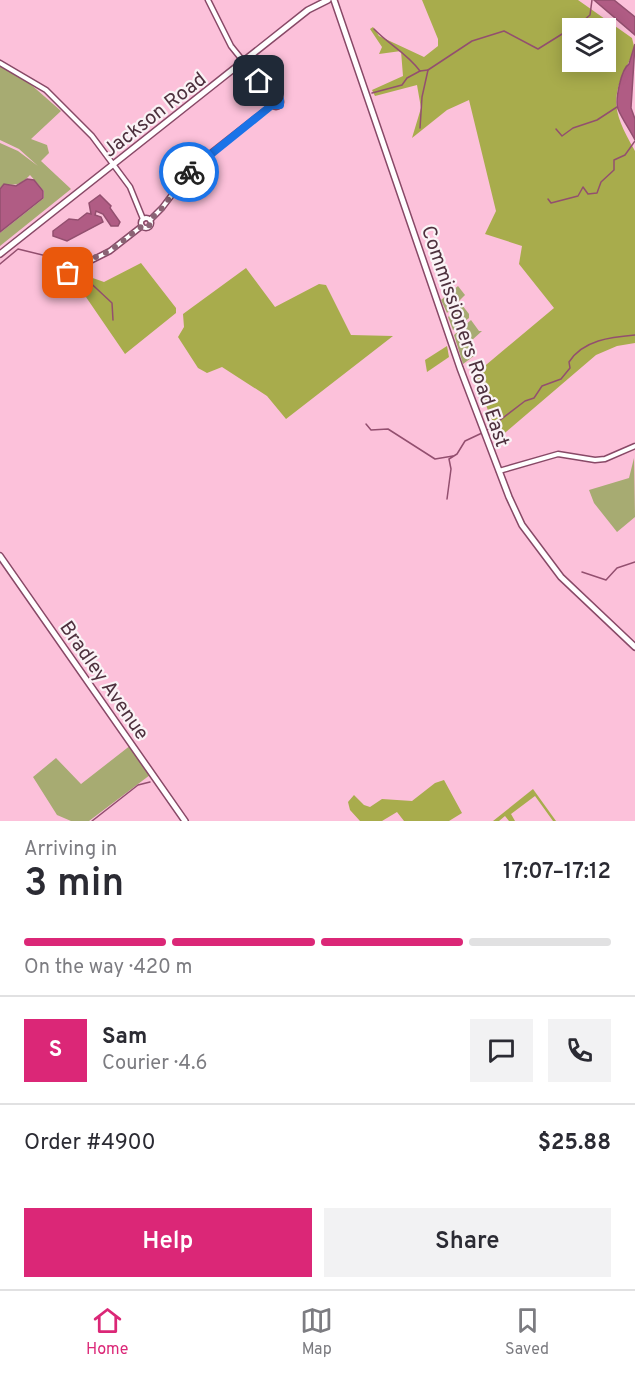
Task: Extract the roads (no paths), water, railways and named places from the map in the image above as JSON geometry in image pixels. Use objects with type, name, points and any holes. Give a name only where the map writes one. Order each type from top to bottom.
[{"type":"main road","name":"Jackson Road","points":[[0,255],[308,10],[328,0]]},
{"type":"main road","name":"Commissioners Road East","points":[[334,0],[499,471],[522,525],[561,578],[635,646]]},
{"type":"main road","name":"Bradley Avenue","points":[[0,556],[185,821]]},
{"type":"street","points":[[142,226],[149,227],[150,220],[193,167],[272,105],[273,98],[222,31],[208,0]]},
{"type":"street","points":[[0,63],[46,90],[92,136],[130,187],[143,219],[142,226],[110,251],[64,274]]},
{"type":"street","points":[[272,105],[278,106],[281,102],[278,97],[273,98]]},
{"type":"street","points":[[143,219],[150,220]]},
{"type":"street","points":[[499,471],[558,454],[595,460],[605,459],[635,446]]},
{"type":"waterway","points":[[420,128],[422,97],[428,70],[472,41],[504,31],[538,49],[590,15],[592,0]]},
{"type":"waterway","points":[[374,29],[420,71],[428,70]]},
{"type":"waterway","points":[[372,93],[402,85],[407,78],[420,71]]},
{"type":"waterway","points":[[556,129],[562,136],[573,128],[597,120],[617,107]]},
{"type":"waterway","points":[[548,199],[551,203],[578,196],[583,187],[588,194],[597,193],[601,182],[614,170],[614,160],[625,155],[635,141]]},
{"type":"waterway","points":[[0,264],[18,249],[67,261],[112,303],[113,320]]},
{"type":"waterway","points":[[487,430],[525,401],[534,398],[542,386],[561,379],[570,368],[569,362],[582,349],[598,341],[635,335]]},
{"type":"waterway","points":[[366,424],[371,430],[388,429],[435,459],[453,456]]},
{"type":"waterway","points":[[447,499],[451,469],[449,459],[457,454],[465,441],[482,433]]},
{"type":"waterway","points":[[582,572],[606,580],[617,568],[635,562]]},
{"type":"waterway","points":[[92,821],[138,785],[150,782]]}]
